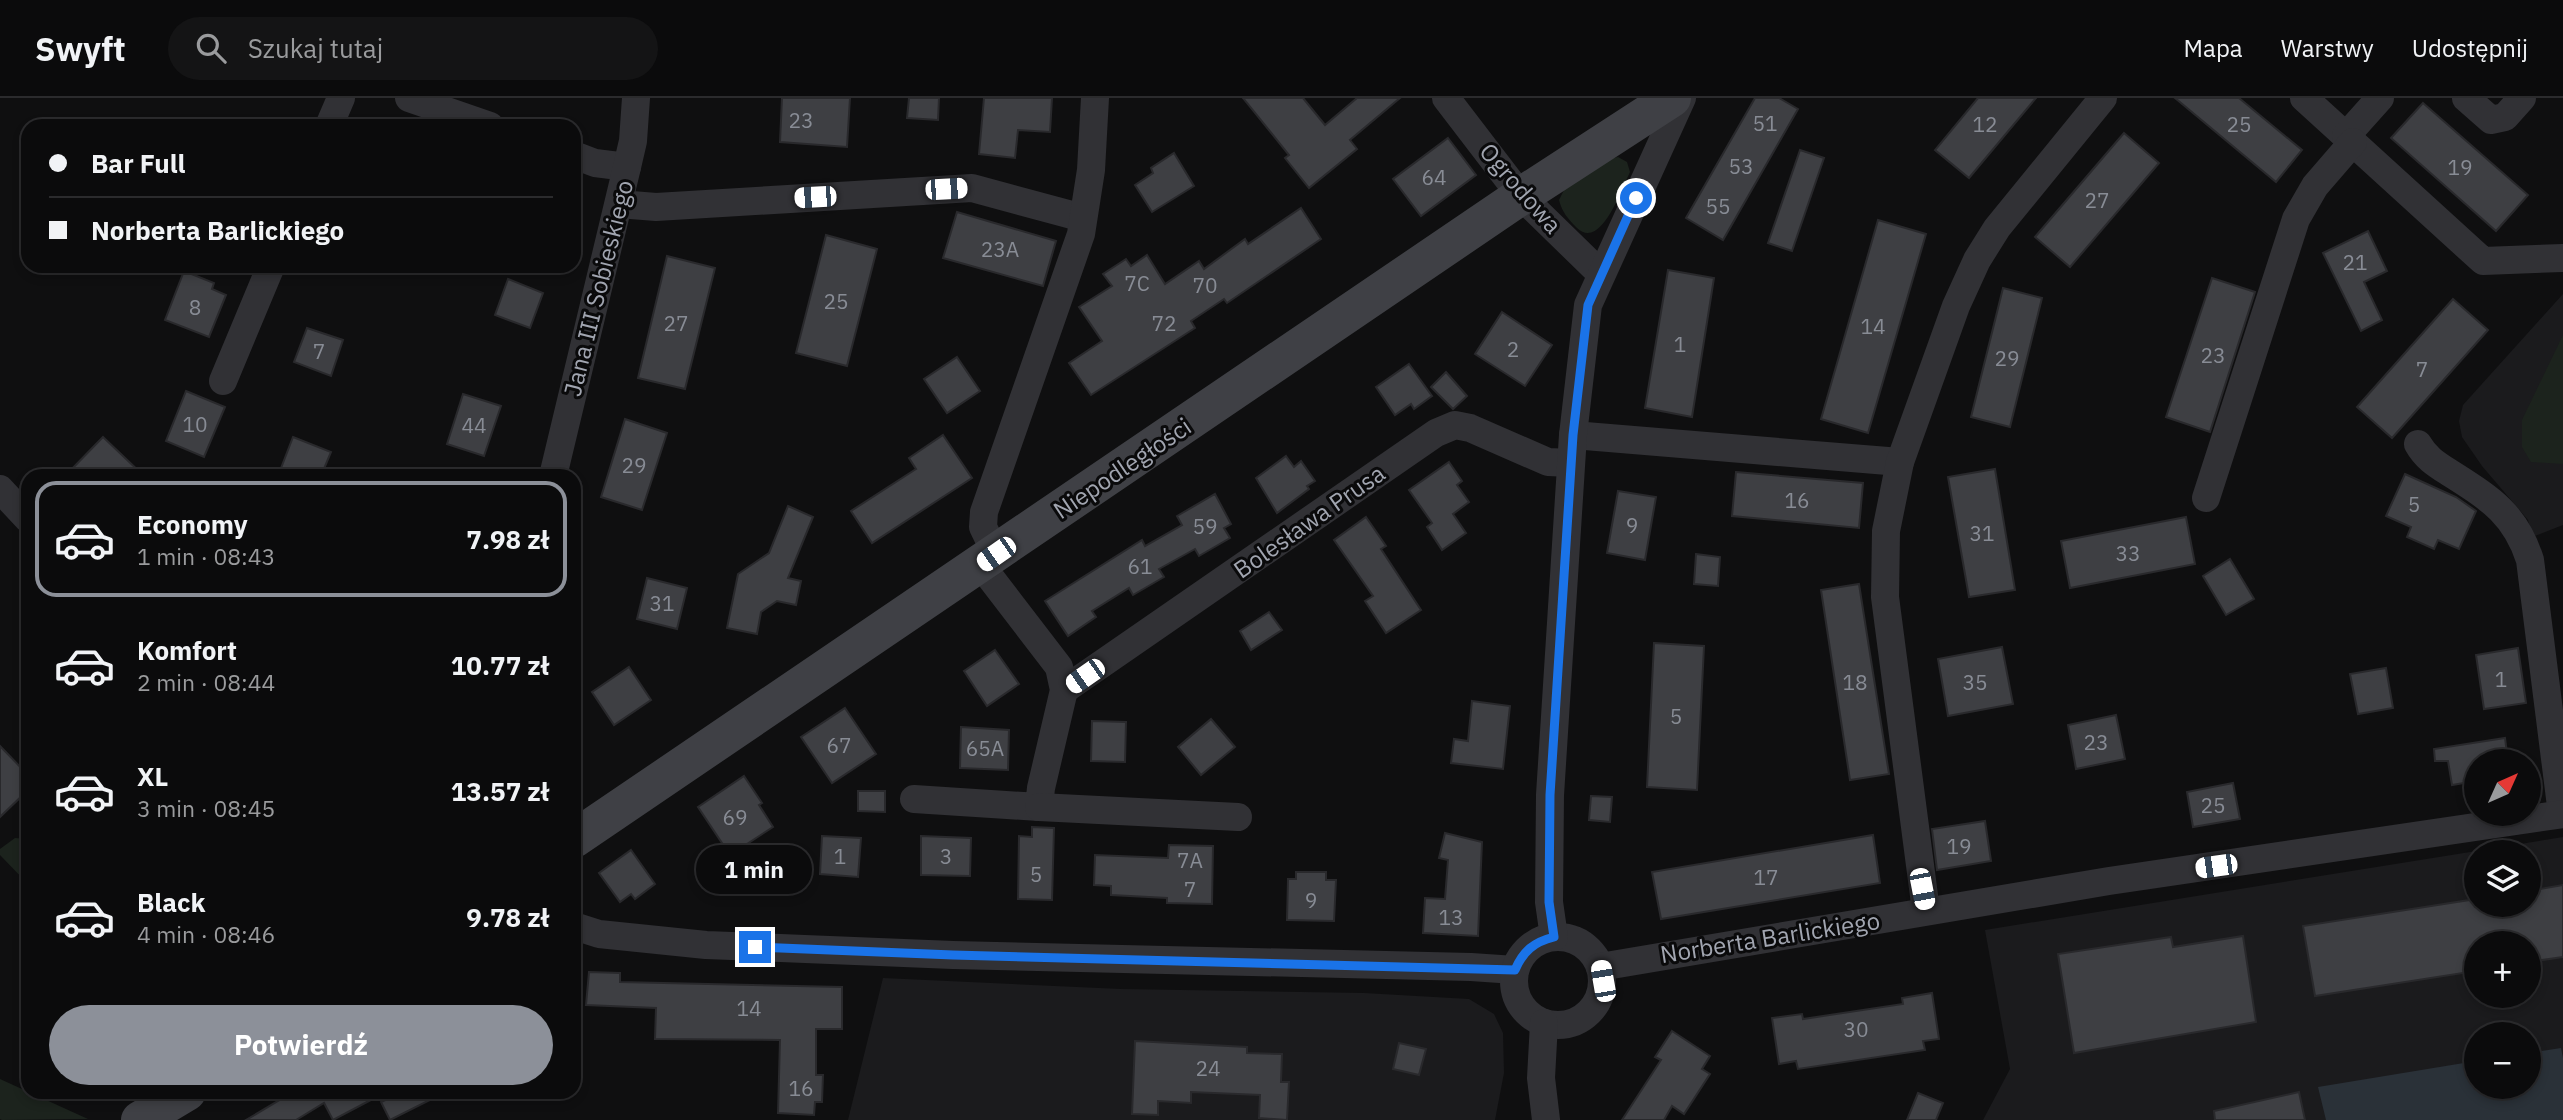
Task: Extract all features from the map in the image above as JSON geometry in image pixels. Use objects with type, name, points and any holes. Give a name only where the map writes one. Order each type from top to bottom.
[{"type":"street","points":[[332,119],[341,98]]},
{"type":"street","points":[[409,98],[470,119]]},
{"type":"street","name":"Jana III Sobieskiego","points":[[555,469],[627,167],[636,98]]},
{"type":"street","points":[[1040,807],[1041,788],[1064,690],[1059,667],[988,559],[983,527],[984,512],[1081,234],[1091,170],[1095,98]]},
{"type":"street","name":"Ogrodowa","points":[[1446,98],[1521,197],[1601,274]]},
{"type":"street","name":"Niepodległości","points":[[581,834],[1521,197],[1672,98]]},
{"type":"street","points":[[1554,937],[1549,902],[1550,795],[1573,435],[1588,305],[1682,98]]},
{"type":"street","points":[[1926,911],[1885,597],[1886,530],[1900,462],[1956,306],[1978,260],[1997,228],[2103,98]]},
{"type":"street","points":[[2304,98],[2483,261],[2563,258]]},
{"type":"street","points":[[2206,498],[2296,219],[2315,186],[2380,98]]},
{"type":"street","points":[[2466,98],[2491,120],[2505,117],[2522,98]]},
{"type":"street","points":[[581,158],[595,163],[627,167]]},
{"type":"street","points":[[618,204],[656,207],[972,187],[1083,218]]},
{"type":"street","points":[[223,381],[268,273]]},
{"type":"street","name":"Bolesława Prusa","points":[[1064,690],[1436,433],[1455,425],[1470,428],[1548,462],[1571,463]]},
{"type":"street","points":[[1573,435],[1900,462]]},
{"type":"street","points":[[2418,444],[2424,456],[2493,501],[2511,519],[2523,539],[2529,560],[2563,814]]},
{"type":"street","points":[[0,489],[21,512]]},
{"type":"street","points":[[914,799],[1238,817]]},
{"type":"street","name":"Norberta Barlickiego","points":[[1600,967],[2123,879],[2563,814]]},
{"type":"street","points":[[581,928],[599,934],[706,945],[953,955],[1515,970]]},
{"type":"street","points":[[1554,937],[1569,938],[1582,944],[1593,954],[1600,967],[1603,981],[1594,1007],[1584,1017],[1564,1025],[1544,1023],[1522,1008],[1513,983],[1520,957],[1529,947],[1554,937]]},
{"type":"street","points":[[1544,1023],[1541,1078],[1546,1120]]},
{"type":"street","points":[[108,1120],[143,1118],[175,1099]]},
{"type":"shaded area","points":[[1618,157],[1627,162],[1630,172],[1610,215],[1594,231],[1586,233],[1568,218],[1559,200],[1564,190],[1609,159]]},
{"type":"shaded area","points":[[2563,294],[2563,525],[2532,537],[2528,520],[2482,466],[2462,437],[2459,421],[2463,405]]},
{"type":"shaded area","points":[[2563,335],[2563,464],[2531,462],[2522,447],[2522,420]]},
{"type":"shaded area","points":[[2563,837],[2563,1120],[1983,1120],[2010,1069],[1985,930],[2464,853],[2464,917],[2541,917],[2541,841]]},
{"type":"shaded area","points":[[15,838],[21,838],[21,877],[0,855],[0,849]]},
{"type":"shaded area","points":[[883,978],[1121,989],[1364,993],[1469,999],[1494,1014],[1503,1033],[1504,1073],[1495,1120],[848,1120]]},
{"type":"shaded area","points":[[2561,1048],[2563,1120],[2326,1120],[2318,1087],[2464,1063],[2464,1099],[2541,1099],[2541,1051]]},
{"type":"shaded area","points":[[0,1079],[21,1089],[21,1099],[44,1099],[88,1119],[2,1120]]},
{"type":"building","points":[[782,98],[850,98],[847,147],[780,142]]},
{"type":"building","points":[[909,98],[939,98],[938,120],[907,118]]},
{"type":"building","points":[[984,98],[1052,98],[1050,132],[1018,130],[1015,158],[979,154]]},
{"type":"building","points":[[1243,98],[1303,98],[1325,125],[1357,98],[1400,98],[1350,140],[1357,149],[1309,188],[1285,158],[1289,155]]},
{"type":"building","points":[[1755,98],[1779,98],[1798,109],[1723,240],[1686,218]]},
{"type":"building","points":[[1978,98],[2036,98],[1969,178],[1935,150]]},
{"type":"building","points":[[2175,98],[2239,98],[2302,150],[2276,182]]},
{"type":"building","points":[[2423,103],[2528,195],[2496,231],[2391,138]]},
{"type":"building","points":[[2124,133],[2159,163],[2070,267],[2035,237]]},
{"type":"building","points":[[1448,138],[1476,175],[1421,216],[1393,179]]},
{"type":"building","points":[[1800,150],[1824,158],[1792,251],[1768,243]]},
{"type":"building","points":[[1174,153],[1194,186],[1152,212],[1135,185],[1153,173],[1151,168]]},
{"type":"building","points":[[1301,208],[1321,239],[1227,303],[1224,299],[1191,321],[1195,328],[1091,395],[1069,363],[1102,341],[1079,307],[1112,286],[1103,274],[1126,259],[1131,266],[1147,255],[1165,284],[1199,261],[1204,269],[1245,239],[1248,244]]},
{"type":"building","points":[[957,212],[1056,241],[1043,286],[943,258]]},
{"type":"building","points":[[1878,220],[1926,234],[1868,433],[1821,419]]},
{"type":"building","points":[[2368,231],[2387,271],[2364,282],[2382,320],[2361,331],[2323,253]]},
{"type":"building","points":[[826,235],[877,249],[847,366],[796,353]]},
{"type":"building","points":[[667,256],[715,268],[685,389],[638,378]]},
{"type":"building","points":[[1668,270],[1714,278],[1692,417],[1645,408]]},
{"type":"building","points":[[183,273],[214,283],[212,289],[226,295],[209,337],[165,320]]},
{"type":"building","points":[[2212,278],[2255,292],[2210,432],[2166,417]]},
{"type":"building","points":[[508,279],[543,293],[530,328],[495,315]]},
{"type":"building","points":[[2003,288],[2042,298],[2010,427],[1971,417]]},
{"type":"building","points":[[2453,299],[2488,330],[2392,438],[2357,407]]},
{"type":"building","points":[[1502,312],[1552,345],[1525,386],[1475,354]]},
{"type":"building","points":[[307,328],[343,340],[331,376],[294,362]]},
{"type":"building","points":[[957,357],[980,391],[947,413],[924,379]]},
{"type":"building","points":[[1409,364],[1432,396],[1414,409],[1411,404],[1395,415],[1376,387]]},
{"type":"building","points":[[1446,372],[1467,396],[1453,409],[1431,387]]},
{"type":"building","points":[[186,391],[225,407],[204,457],[166,441]]},
{"type":"building","points":[[463,394],[501,406],[484,456],[447,444]]},
{"type":"building","points":[[625,419],[667,433],[642,510],[601,497]]},
{"type":"building","points":[[943,435],[972,478],[872,543],[851,511],[916,469],[909,458]]},
{"type":"building","points":[[103,437],[137,469],[72,469]]},
{"type":"building","points":[[293,437],[331,452],[324,469],[281,469]]},
{"type":"building","points":[[1286,456],[1294,467],[1301,461],[1315,481],[1307,486],[1309,489],[1277,513],[1256,478]]},
{"type":"building","points":[[1449,462],[1462,481],[1457,485],[1469,502],[1453,514],[1466,533],[1442,550],[1427,527],[1432,523],[1409,490]]},
{"type":"building","points":[[1995,469],[2015,590],[1969,597],[1948,477]]},
{"type":"building","points":[[1736,472],[1863,483],[1859,528],[1732,516]]},
{"type":"building","points":[[2405,474],[2456,497],[2476,511],[2459,549],[2438,540],[2434,549],[2407,537],[2411,527],[2386,516]]},
{"type":"building","points":[[1618,491],[1656,497],[1645,560],[1607,553]]},
{"type":"building","points":[[1215,494],[1231,524],[1224,528],[1230,538],[1199,556],[1195,549],[1159,569],[1164,577],[1133,595],[1129,588],[1092,611],[1096,617],[1068,636],[1045,601],[1142,540],[1145,546],[1182,525],[1177,516]]},
{"type":"building","points":[[788,506],[813,517],[788,578],[801,581],[796,605],[777,601],[761,612],[757,634],[727,628],[738,574],[769,553]]},
{"type":"building","points":[[1366,517],[1386,546],[1381,549],[1421,610],[1386,633],[1365,601],[1373,596],[1334,540]]},
{"type":"building","points":[[2186,517],[2195,564],[2070,588],[2061,541]]},
{"type":"building","points":[[1696,554],[1720,557],[1718,586],[1694,584]]},
{"type":"building","points":[[2230,559],[2254,599],[2226,615],[2203,576]]},
{"type":"building","points":[[647,578],[687,588],[677,629],[637,619]]},
{"type":"building","points":[[1859,584],[1889,774],[1850,780],[1821,590]]},
{"type":"building","points":[[1269,612],[1282,630],[1251,650],[1240,631]]},
{"type":"building","points":[[1654,643],[1704,646],[1697,790],[1647,787]]},
{"type":"building","points":[[2002,647],[2013,704],[1948,716],[1938,659]]},
{"type":"building","points":[[2518,648],[2526,703],[2484,709],[2476,655]]},
{"type":"building","points":[[995,650],[1019,684],[987,706],[964,671]]},
{"type":"building","points":[[629,667],[651,700],[614,725],[592,692]]},
{"type":"building","points":[[2386,668],[2393,708],[2358,714],[2350,674]]},
{"type":"building","points":[[1472,701],[1510,706],[1503,769],[1451,763],[1454,739],[1468,741]]},
{"type":"building","points":[[845,708],[876,754],[832,783],[801,737]]},
{"type":"building","points":[[2116,715],[2125,759],[2076,769],[2068,725]]},
{"type":"building","points":[[1211,719],[1235,747],[1201,775],[1178,747]]},
{"type":"building","points":[[1092,721],[1126,722],[1125,762],[1091,761]]},
{"type":"building","points":[[961,727],[1009,730],[1008,770],[960,768]]},
{"type":"building","points":[[2505,738],[2506,749],[2464,749],[2464,783],[2452,785],[2448,761],[2435,761],[2434,749]]},
{"type":"building","points":[[0,746],[21,768],[21,797],[0,817]]},
{"type":"building","points":[[744,776],[762,803],[759,805],[773,827],[730,855],[698,807]]},
{"type":"building","points":[[2233,783],[2240,819],[2193,827],[2187,792]]},
{"type":"building","points":[[858,791],[885,791],[885,812],[858,811]]},
{"type":"building","points":[[1591,796],[1612,797],[1610,822],[1589,820]]},
{"type":"building","points":[[1985,821],[1991,861],[1937,870],[1932,829]]},
{"type":"building","points":[[1032,827],[1054,828],[1052,900],[1018,899],[1019,836],[1032,837]]},
{"type":"building","points":[[1445,833],[1482,842],[1478,936],[1423,933],[1425,898],[1445,899],[1448,860],[1439,858]]},
{"type":"building","points":[[1873,835],[1880,883],[1661,919],[1652,872]]},
{"type":"building","points":[[822,836],[861,838],[858,877],[820,874]]},
{"type":"building","points":[[921,836],[971,838],[970,876],[921,875]]},
{"type":"building","points":[[1169,845],[1213,846],[1212,904],[1167,903],[1167,898],[1111,895],[1111,886],[1094,885],[1095,855],[1168,858]]},
{"type":"building","points":[[631,850],[655,884],[635,899],[631,894],[620,902],[599,873]]},
{"type":"building","points":[[1296,872],[1326,872],[1326,880],[1336,880],[1334,921],[1287,920],[1288,879],[1296,879]]},
{"type":"building","points":[[2563,885],[2563,957],[2541,960],[2541,931],[2464,931],[2464,973],[2315,996],[2303,926],[2464,901],[2464,917],[2541,917],[2541,889]]},
{"type":"building","points":[[2243,936],[2256,1022],[2074,1053],[2058,954],[2171,937],[2173,947]]},
{"type":"building","points":[[589,972],[620,973],[620,982],[842,987],[842,1029],[816,1029],[816,1075],[823,1075],[822,1102],[815,1102],[814,1115],[778,1113],[780,1040],[655,1039],[656,1008],[586,1005]]},
{"type":"building","points":[[1932,993],[1939,1039],[1923,1041],[1925,1050],[1798,1069],[1796,1061],[1779,1064],[1772,1018],[1802,1014],[1803,1019],[1903,1004],[1902,998]]},
{"type":"building","points":[[1672,1031],[1710,1056],[1702,1069],[1710,1074],[1684,1114],[1672,1106],[1664,1120],[1622,1120],[1661,1060],[1655,1057]]},
{"type":"building","points":[[1135,1041],[1247,1047],[1247,1053],[1282,1054],[1281,1082],[1289,1082],[1287,1120],[1259,1118],[1260,1095],[1191,1092],[1191,1103],[1158,1101],[1158,1115],[1132,1114]]},
{"type":"building","points":[[1399,1043],[1426,1049],[1419,1075],[1393,1069]]},
{"type":"building","points":[[2299,1092],[2305,1120],[2215,1120],[2214,1111]]},
{"type":"building","points":[[1918,1093],[1943,1103],[1936,1120],[1907,1120]]},
{"type":"building","points":[[281,1099],[373,1099],[333,1120],[324,1103],[296,1120],[246,1120]]},
{"type":"building","points":[[387,1099],[432,1099],[390,1120],[381,1102]]},
{"type":"route","points":[[755,947],[1515,970],[1520,957],[1529,947],[1554,937],[1549,902],[1550,795],[1573,435],[1588,305],[1636,198]]}]
